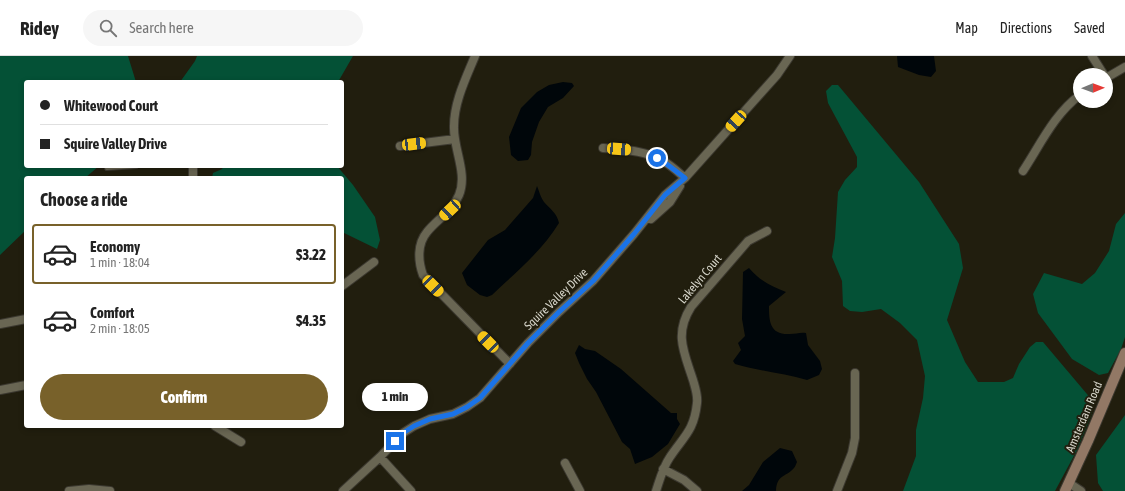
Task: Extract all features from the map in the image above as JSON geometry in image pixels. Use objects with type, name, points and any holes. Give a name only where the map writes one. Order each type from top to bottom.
[{"type":"street","points":[[475,56],[456,106],[454,128],[462,179],[460,194],[450,210],[426,232],[419,253],[420,269],[423,275],[433,286],[510,364]]},
{"type":"street","name":"Squire Valley Drive","points":[[343,491],[380,457],[403,433],[430,419],[453,414],[480,398],[528,343],[593,281],[634,234],[665,195],[685,178],[777,75],[790,56]]},
{"type":"street","points":[[1092,56],[1100,68]]},
{"type":"street","points":[[1113,74],[1125,67]]},
{"type":"street","points":[[1023,171],[1059,116],[1073,101]]},
{"type":"street","points":[[400,146],[455,139]]},
{"type":"street","points":[[603,148],[634,150],[650,154],[664,162],[685,178]]},
{"type":"street","name":"Lakelyn Court","points":[[656,491],[663,469],[669,457],[690,430],[695,420],[697,402],[696,390],[682,347],[681,338],[685,317],[691,306],[748,241],[768,231]]},
{"type":"street","points":[[344,284],[374,262]]},
{"type":"street","points":[[0,324],[24,319]]},
{"type":"street","name":"Amsterdam Road","points":[[1067,487],[1125,353]]},
{"type":"street","points":[[837,491],[852,453],[855,438],[855,373]]},
{"type":"street","points":[[0,390],[24,385]]},
{"type":"street","points":[[218,428],[240,442]]},
{"type":"street","points":[[380,457],[411,491]]},
{"type":"street","points":[[565,464],[580,491]]},
{"type":"street","points":[[663,469],[684,480],[697,491]]},
{"type":"street","points":[[1067,487],[1081,491]]},
{"type":"street","points":[[68,491],[89,488],[110,491]]},
{"type":"green space","points":[[0,56],[128,56],[135,80],[24,80],[24,168],[97,168],[87,176],[24,176],[24,232],[0,255]]},
{"type":"green space","points":[[197,56],[353,56],[339,80],[181,80]]},
{"type":"green space","points":[[832,85],[838,85],[919,182],[959,244],[963,268],[947,320],[965,362],[978,382],[1004,382],[1013,378],[1019,364],[1030,347],[1036,342],[1043,342],[1092,400],[1092,413],[1077,450],[1055,491],[903,491],[916,456],[916,430],[923,398],[925,376],[917,340],[900,323],[881,309],[862,312],[850,311],[843,306],[842,281],[832,257],[835,238],[838,192],[845,180],[857,167],[857,157],[828,103],[826,91]]},
{"type":"green space","points":[[339,168],[353,185],[375,217],[380,240],[377,249],[344,233],[344,176],[212,176],[213,173],[222,169]]},
{"type":"green space","points":[[1125,213],[1125,337],[1121,349],[1108,373],[1099,375],[1072,359],[1038,313],[1033,294],[1044,273],[1082,284],[1095,273],[1109,251],[1116,224]]},
{"type":"green space","points":[[1125,415],[1125,491],[1103,491],[1098,483],[1096,455]]},
{"type":"shaded area","points":[[897,56],[934,56],[936,71],[931,77],[919,75],[898,67]]},
{"type":"shaded area","points":[[563,82],[572,83],[574,86],[563,98],[548,107],[539,122],[532,142],[531,155],[528,160],[518,161],[511,155],[509,137],[521,108],[537,92],[549,85]]},
{"type":"shaded area","points":[[537,186],[543,200],[555,214],[559,223],[537,252],[492,295],[487,297],[480,295],[467,285],[462,273],[488,240],[505,230],[533,198]]},
{"type":"shaded area","points":[[749,268],[766,283],[786,292],[769,306],[770,322],[775,330],[783,334],[806,333],[808,345],[820,361],[822,369],[819,375],[807,380],[735,364],[733,361],[741,350],[738,343],[745,336],[742,319],[743,272]]},
{"type":"shaded area","points":[[579,345],[585,349],[595,351],[621,369],[671,413],[677,413],[677,419],[680,424],[668,444],[652,457],[635,464],[630,449],[622,442],[579,363],[575,353]]},
{"type":"shaded area","points":[[780,448],[792,451],[797,462],[791,471],[780,479],[776,491],[742,491],[749,485],[763,462]]},
{"type":"route","points":[[395,441],[403,433],[414,426],[430,419],[453,414],[480,398],[528,343],[593,281],[634,234],[665,195],[685,178],[657,158]]}]
